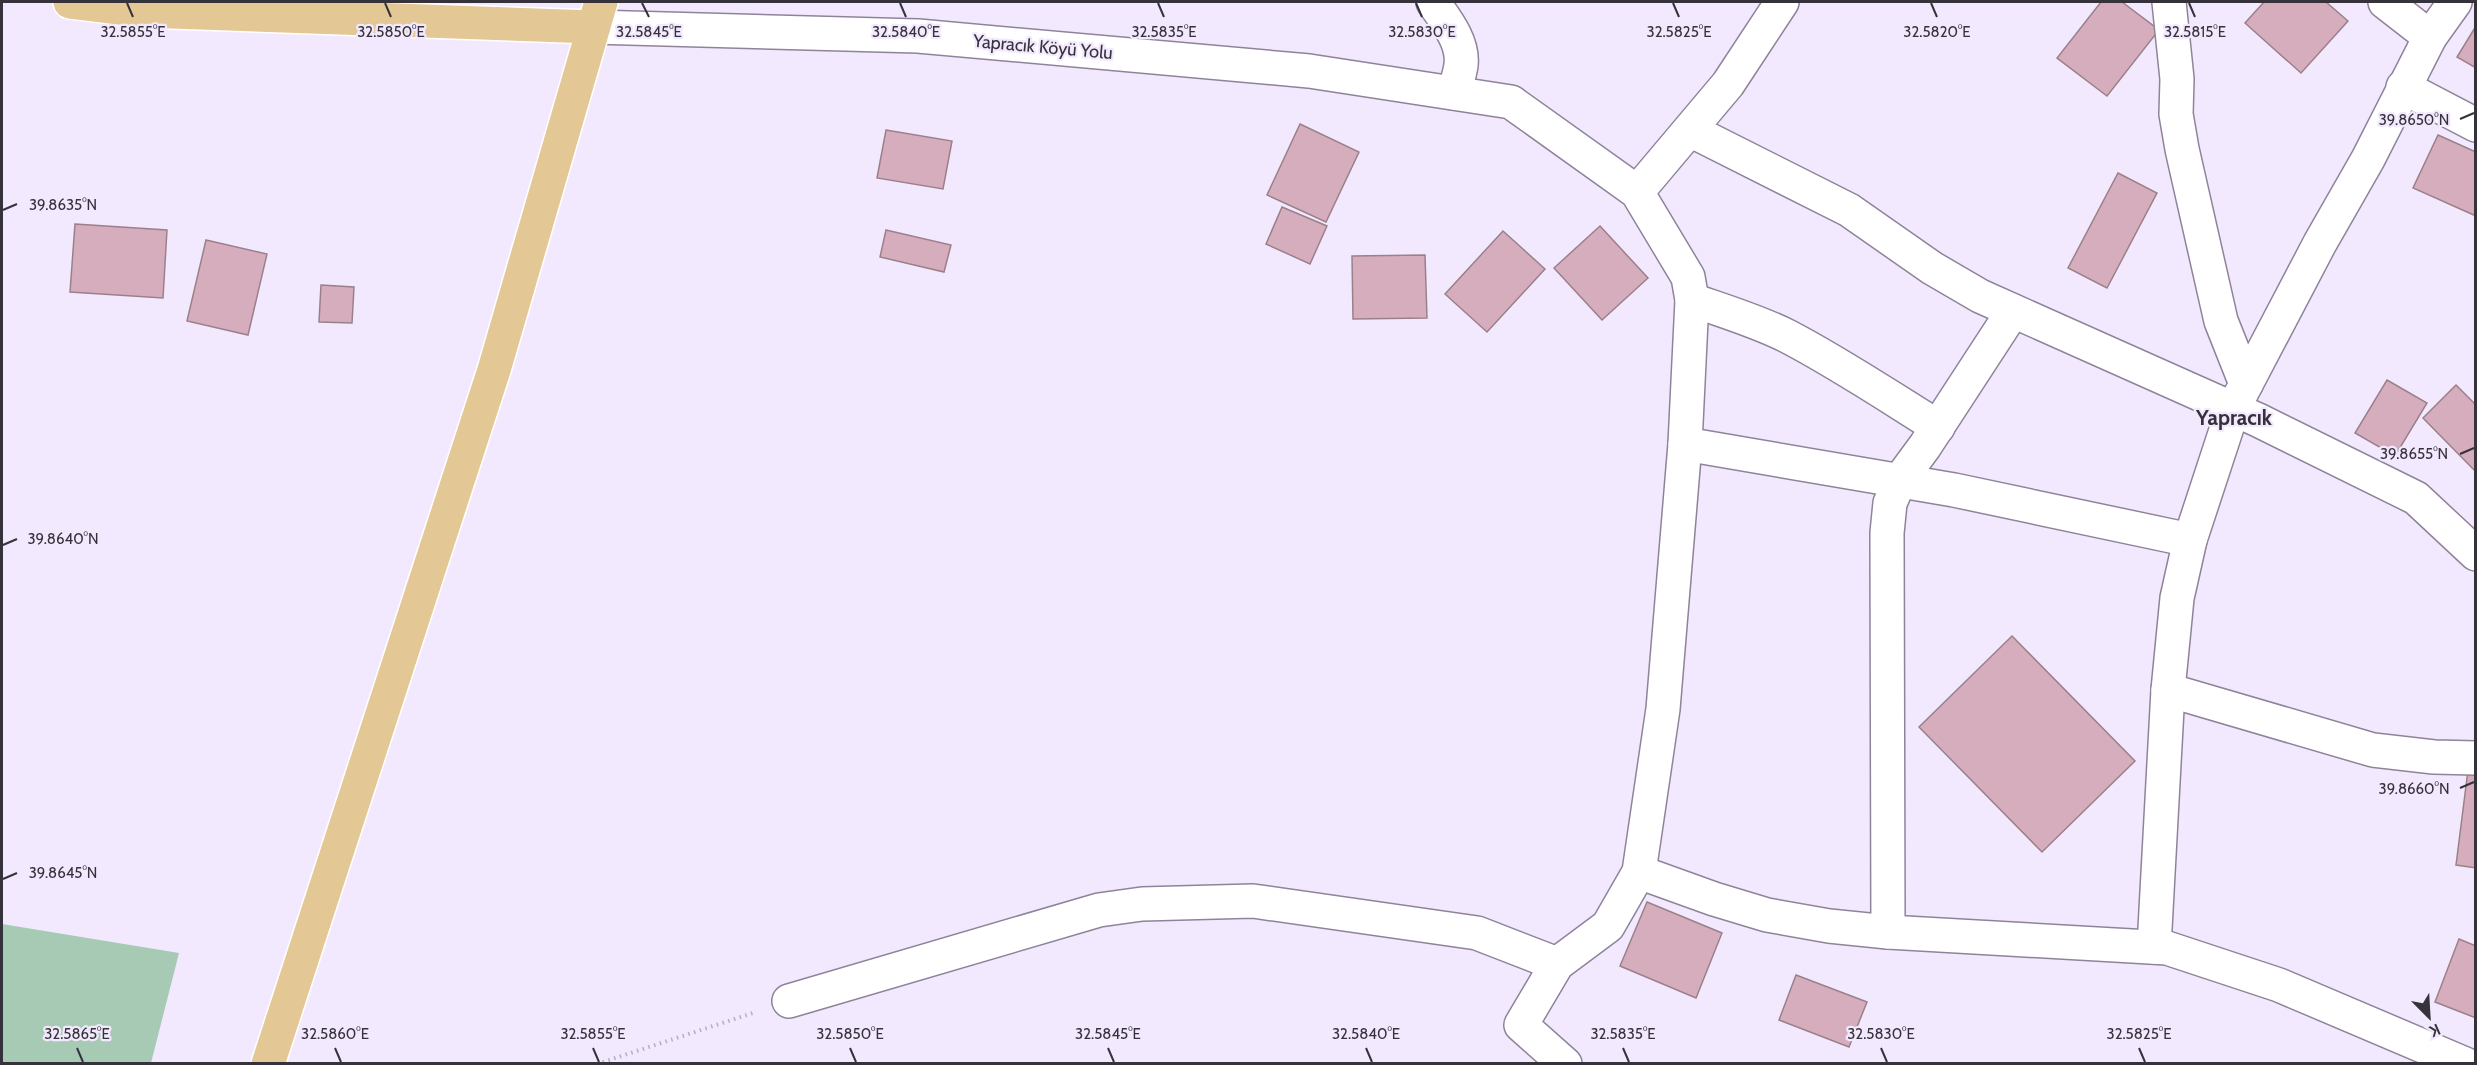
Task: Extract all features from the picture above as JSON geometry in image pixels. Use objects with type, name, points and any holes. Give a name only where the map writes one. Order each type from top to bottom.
[{"type":"main road","name":"Yapracık Köyü Yolu","points":[[70,2],[144,11],[597,14]]},
{"type":"main road","points":[[268,1064],[494,370],[597,14]]},
{"type":"street","points":[[1432,2],[1458,43],[1462,64],[1454,93]]},
{"type":"street","points":[[1565,1064],[1521,1025],[1557,964],[1608,926],[1639,872],[1663,709],[1685,444],[1692,300],[1688,277],[1637,192],[1728,84],[1782,2]]},
{"type":"street","points":[[2169,2],[2177,79],[2176,114],[2182,149],[2239,396]]},
{"type":"street","points":[[2385,2],[2430,37]]},
{"type":"street","points":[[2154,947],[2168,690],[2176,598],[2190,540],[2239,396],[2320,243],[2368,159],[2430,37],[2456,2]]},
{"type":"street","name":"Yapracık Köyü Yolu","points":[[597,14],[918,36],[1309,71],[1511,102],[1637,192]]},
{"type":"street","points":[[2403,87],[2475,125]]},
{"type":"street","points":[[1690,130],[1850,210],[1932,268],[1980,297],[2239,396],[2416,498],[2471,540]]},
{"type":"street","points":[[1692,300],[1756,322],[1786,336],[1843,367],[1938,427]]},
{"type":"street","points":[[1887,932],[1887,533],[1890,503],[1900,480],[1938,427],[2013,311]]},
{"type":"street","points":[[1685,444],[2038,506],[2190,540]]},
{"type":"street","points":[[2168,690],[2373,750],[2434,757],[2475,758]]},
{"type":"street","points":[[1639,872],[1767,915],[1829,926],[1887,932],[2167,948],[2279,985],[2465,1064]]},
{"type":"street","points":[[789,1000],[1099,910],[1184,901],[1253,900],[1477,933],[1557,964]]},
{"type":"path","points":[[597,1064],[789,1000]]},
{"type":"green space","points":[[2,924],[179,953],[151,1063],[2,1063]]},
{"type":"building","points":[[2101,2],[2122,2],[2159,30],[2107,96],[2057,58]]},
{"type":"building","points":[[2264,2],[2326,2],[2348,21],[2301,73],[2245,23]]},
{"type":"building","points":[[2476,26],[2476,68],[2457,57]]},
{"type":"building","points":[[1300,124],[1359,152],[1326,222],[1267,195]]},
{"type":"building","points":[[886,130],[952,141],[943,189],[877,178]]},
{"type":"building","points":[[2438,135],[2476,152],[2476,216],[2413,188]]},
{"type":"building","points":[[2118,173],[2157,193],[2107,288],[2068,268]]},
{"type":"building","points":[[1282,207],[1327,226],[1310,264],[1266,244]]},
{"type":"building","points":[[75,224],[167,230],[163,298],[70,292]]},
{"type":"building","points":[[1600,226],[1648,278],[1602,320],[1554,268]]},
{"type":"building","points":[[886,230],[951,245],[944,272],[880,257]]},
{"type":"building","points":[[1503,231],[1545,269],[1487,332],[1445,294]]},
{"type":"building","points":[[206,240],[267,254],[248,335],[187,321]]},
{"type":"building","points":[[1425,255],[1427,318],[1353,319],[1352,256]]},
{"type":"building","points":[[321,285],[354,287],[352,323],[319,322]]},
{"type":"building","points":[[2387,380],[2427,403],[2395,456],[2355,433]]},
{"type":"building","points":[[2456,385],[2476,405],[2476,472],[2423,418]]},
{"type":"building","points":[[2012,636],[2135,761],[2042,852],[1919,727]]},
{"type":"building","points":[[2468,770],[2476,771],[2476,868],[2456,865]]},
{"type":"building","points":[[1647,902],[1722,933],[1696,998],[1620,966]]},
{"type":"building","points":[[2459,939],[2476,946],[2476,1018],[2435,1002]]},
{"type":"building","points":[[1796,975],[1867,1002],[1849,1047],[1779,1020]]},
{"type":"district","name":"Yapracık","points":[[2234,417]]}]
